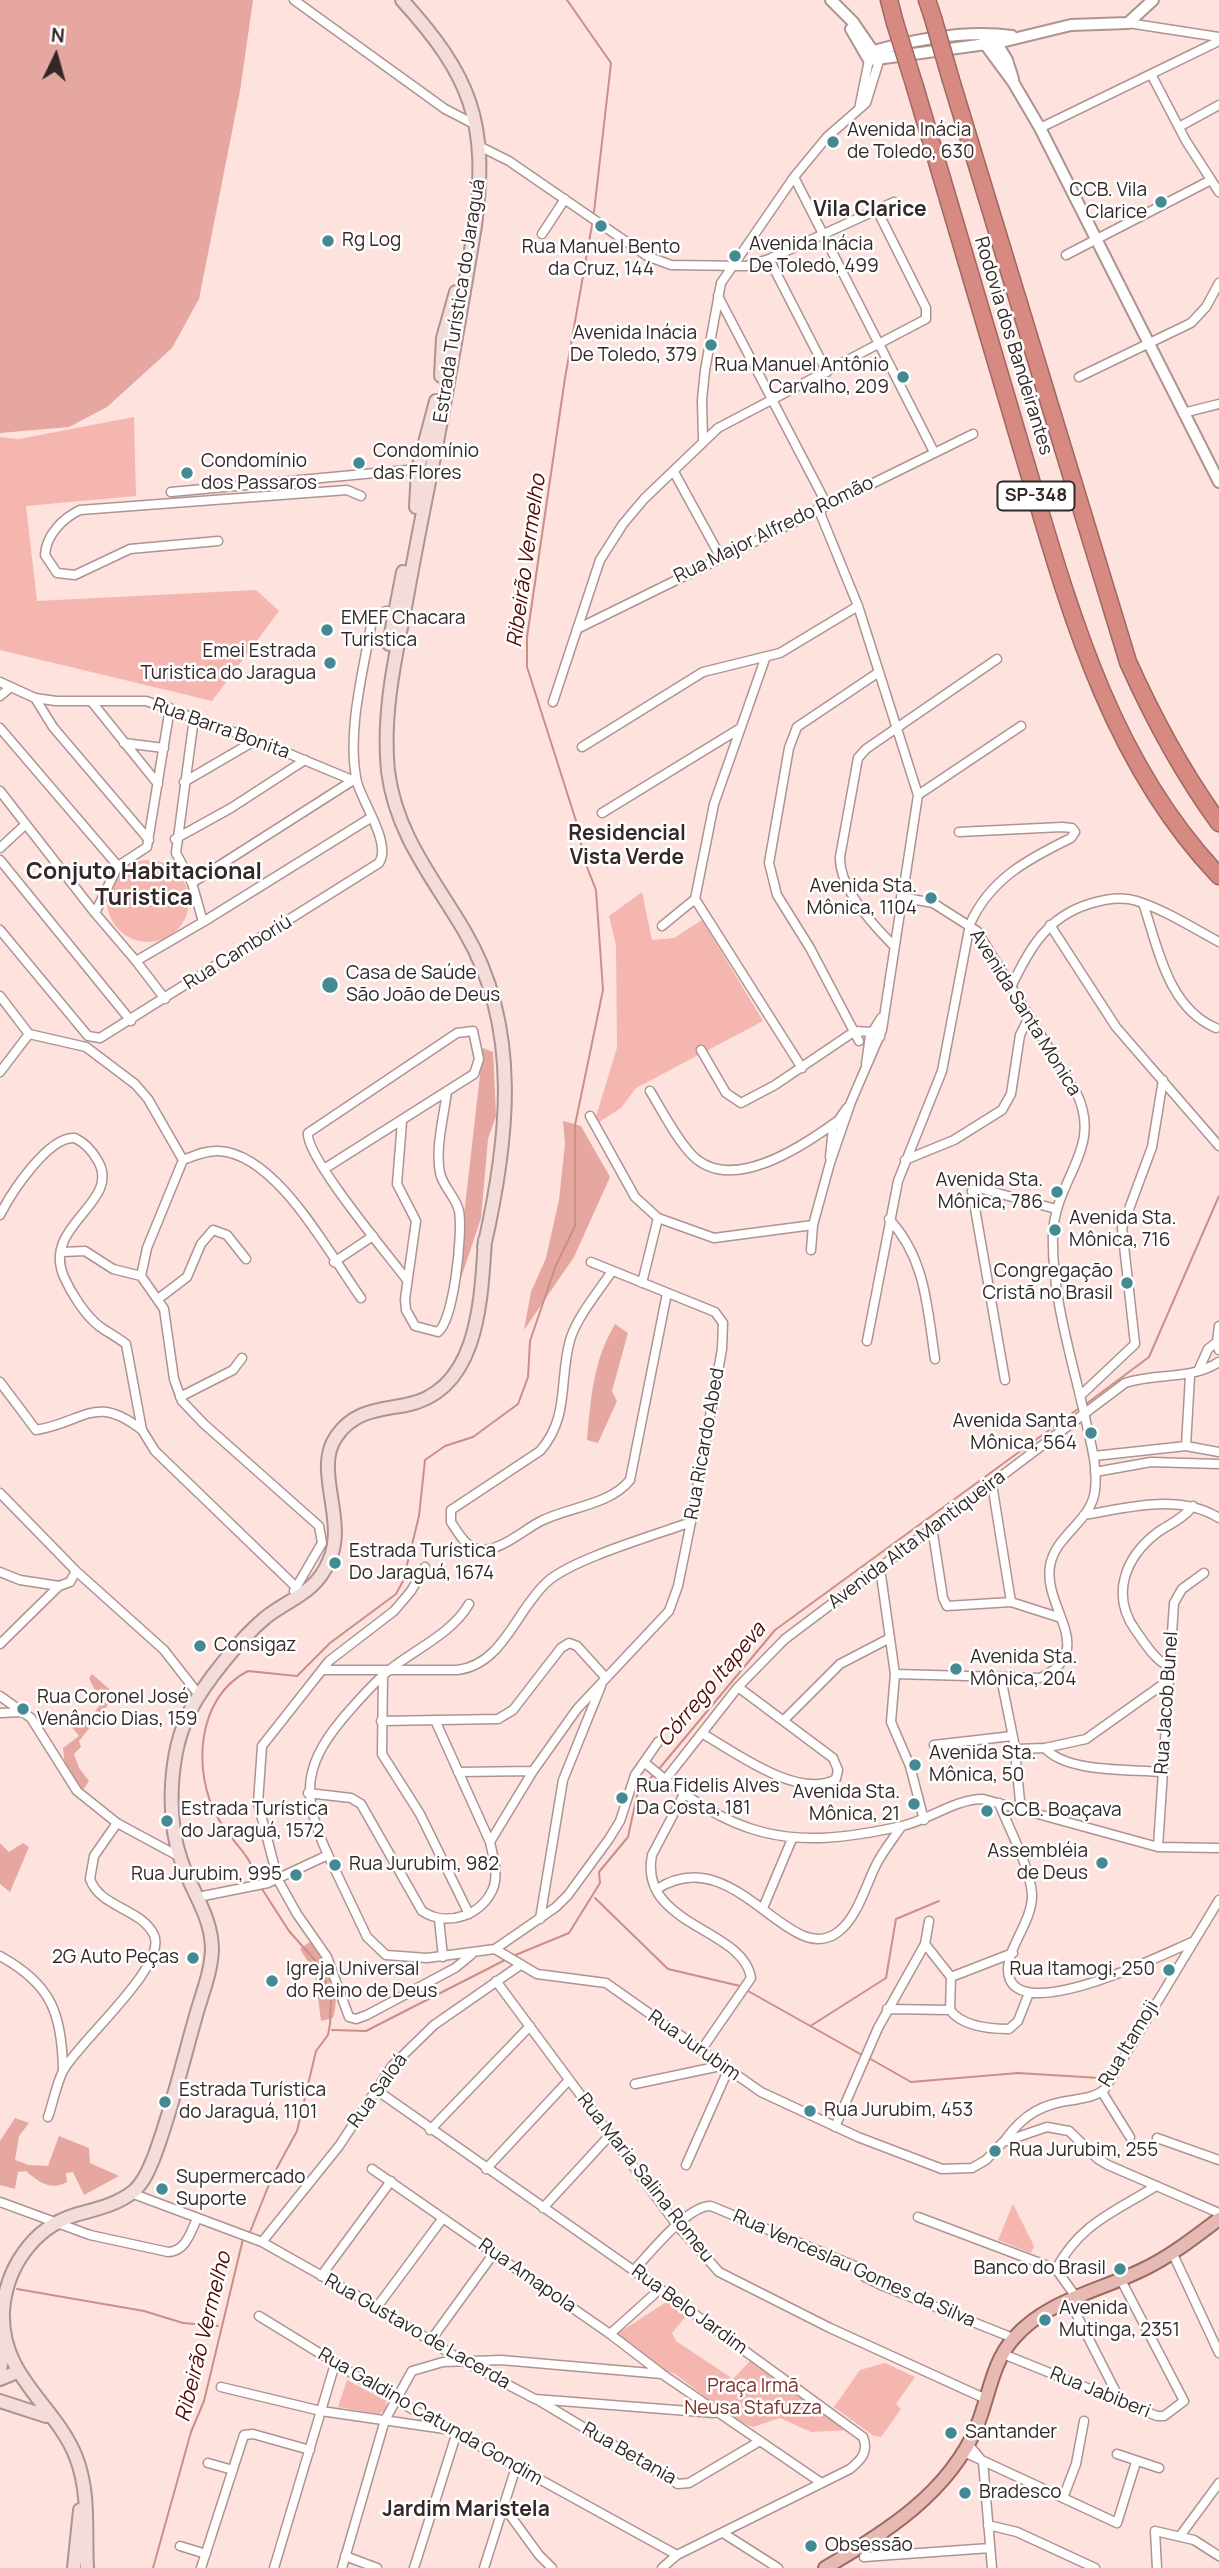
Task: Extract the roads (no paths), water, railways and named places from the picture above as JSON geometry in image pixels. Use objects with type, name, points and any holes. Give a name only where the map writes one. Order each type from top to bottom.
[{"type":"highway","name":"Rodovia dos Bandeirantes","points":[[888,0],[1078,634],[1123,739],[1156,797],[1196,852],[1219,876]]},
{"type":"highway","name":"Rodovia dos Bandeirantes","points":[[927,0],[1128,662],[1179,766],[1219,823]]},
{"type":"main road","name":"Estrada Turística do Jaraguá","points":[[87,2568],[84,2489],[69,2444],[50,2418],[32,2406],[5,2347],[2,2313],[13,2270],[35,2239],[57,2223],[103,2208],[131,2193],[146,2177],[208,1975],[211,1936],[198,1897],[180,1857],[173,1821],[175,1765],[187,1716],[199,1695],[268,1616],[292,1603],[321,1577],[332,1553],[337,1524],[328,1464],[336,1437],[362,1413],[424,1401],[446,1385],[461,1367],[485,1240],[504,1117],[495,1028],[484,987],[461,940],[408,855],[383,786],[379,726],[416,510],[418,469],[437,399],[480,190],[476,145],[459,74],[402,0]]},
{"type":"main road","name":"Estrada Turística do Jaraguá","points":[[398,617],[433,464],[448,340]]},
{"type":"main road","points":[[418,469],[433,464]]},
{"type":"main road","points":[[825,2568],[863,2553],[937,2486],[967,2448],[1003,2354],[1013,2338],[1036,2317],[1072,2298],[1122,2280],[1172,2252],[1219,2219]]},
{"type":"main road","points":[[0,2369],[5,2347]]},
{"type":"main road","points":[[0,2379],[18,2372]]},
{"type":"main road","points":[[1,2397],[32,2406]]},
{"type":"main road","name":"Estrada Turística do Jaraguá","points":[[74,2566],[84,2489]]},
{"type":"street","points":[[294,0],[471,123]]},
{"type":"street","points":[[703,440],[702,400],[718,296],[731,267],[794,177],[827,137],[866,103],[874,57],[847,17],[831,0]]},
{"type":"street","points":[[1128,23],[1153,0]]},
{"type":"street","points":[[874,57],[989,39],[1022,37],[1071,25],[1128,23],[1219,39]]},
{"type":"street","points":[[989,39],[1012,71],[1013,82],[1040,128],[1219,482]]},
{"type":"street","points":[[1040,128],[1219,39]]},
{"type":"street","points":[[1151,74],[1179,127],[1219,192]]},
{"type":"street","points":[[1179,127],[1219,106]]},
{"type":"street","points":[[476,145],[509,160],[656,261],[671,265],[731,267],[769,259],[894,202]]},
{"type":"street","points":[[794,177],[934,452]]},
{"type":"street","points":[[1066,255],[1211,180]]},
{"type":"street","points":[[542,234],[565,200]]},
{"type":"street","points":[[552,702],[608,545],[644,499],[674,472],[703,440],[736,417],[923,322],[928,314],[877,210]]},
{"type":"street","points":[[769,259],[827,372]]},
{"type":"street","points":[[1079,377],[1199,317],[1219,283]]},
{"type":"street","points":[[718,296],[773,398],[822,505],[858,606],[918,795],[883,1015],[876,1035],[868,1045],[866,1068],[835,1139],[813,1225],[811,1250]]},
{"type":"street","points":[[1182,413],[1219,404]]},
{"type":"street","name":"Rua Major Alfredo Romão","points":[[577,628],[822,505],[973,434]]},
{"type":"street","points":[[171,492],[418,469]]},
{"type":"street","points":[[674,472],[720,556]]},
{"type":"street","points":[[218,541],[130,549],[71,576],[57,573],[45,555],[51,537],[64,519],[80,510],[348,490],[361,496]]},
{"type":"street","points":[[582,747],[702,672],[731,663],[765,659],[791,648],[858,606]]},
{"type":"street","points":[[136,961],[372,817],[355,782],[356,716],[372,620],[386,611],[398,617]]},
{"type":"street","points":[[370,637],[393,645]]},
{"type":"street","points":[[662,926],[695,899],[714,804],[765,659]]},
{"type":"street","points":[[893,945],[878,929],[850,889],[840,864],[858,758],[997,659]]},
{"type":"street","points":[[868,1045],[855,1031],[777,895],[769,863],[789,748],[797,727],[879,672]]},
{"type":"street","name":"Rua Barra Bonita","points":[[0,682],[35,698],[91,701],[129,699],[170,708],[256,740],[355,782]]},
{"type":"street","points":[[0,696],[11,687]]},
{"type":"street","points":[[35,698],[53,727],[95,773],[149,840]]},
{"type":"street","points":[[91,701],[158,784]]},
{"type":"street","points":[[95,913],[118,866],[144,851],[149,840],[170,708]]},
{"type":"street","points":[[194,718],[175,839],[176,858],[192,883],[203,922]]},
{"type":"street","points":[[918,795],[1021,726]]},
{"type":"street","points":[[0,728],[118,866]]},
{"type":"street","points":[[601,813],[739,729]]},
{"type":"street","points":[[184,782],[256,740]]},
{"type":"street","points":[[124,743],[164,748]]},
{"type":"street","points":[[175,839],[231,808],[305,760]]},
{"type":"street","points":[[192,883],[355,782]]},
{"type":"street","points":[[0,791],[165,999]]},
{"type":"street","name":"Rua Camboriú","points":[[0,930],[88,1036],[100,1038],[379,863],[383,857],[372,817]]},
{"type":"street","points":[[0,848],[26,824]]},
{"type":"street","points":[[867,1341],[889,1219],[905,1160],[942,1071],[970,924],[977,908],[994,885],[1023,863],[1071,838],[1075,832],[1072,828],[1062,827],[959,832]]},
{"type":"street","points":[[0,860],[131,1021]]},
{"type":"street","name":"Avenida Santa Monica","points":[[895,1674],[1040,1678],[1058,1666],[1068,1646],[1066,1629],[1051,1590],[1050,1566],[1061,1541],[1084,1515],[1094,1497],[1095,1472],[1094,1456],[1058,1288],[1053,1233],[1056,1209],[1084,1141],[1087,1120],[1077,1094],[970,924],[933,903],[901,897]]},
{"type":"street","points":[[1011,987],[1031,947],[1050,925],[1077,908],[1100,901],[1126,898],[1143,903],[1219,942]]},
{"type":"street","points":[[695,899],[802,1068]]},
{"type":"street","points":[[1143,903],[1178,996],[1193,1017],[1216,1028]]},
{"type":"street","points":[[1050,925],[1116,1027],[1219,1146]]},
{"type":"street","points":[[0,996],[29,1034],[86,1047],[108,1062],[148,1099],[183,1160]]},
{"type":"street","points":[[905,1160],[954,1140],[1002,1110],[1011,1094],[1020,1035],[1029,1017]]},
{"type":"street","points":[[324,1169],[474,1074],[478,1065],[475,1034],[464,1030],[308,1133],[309,1143],[324,1169],[407,1280]]},
{"type":"street","points":[[701,1050],[726,1093],[741,1102],[751,1100],[855,1031],[876,1035]]},
{"type":"street","points":[[2,1066],[29,1034]]},
{"type":"street","points":[[839,1043],[868,1045]]},
{"type":"street","points":[[1081,1398],[1135,1344],[1122,1228],[1152,1147],[1163,1080]]},
{"type":"street","points":[[402,1122],[397,1184],[416,1221],[405,1299],[410,1319],[424,1331],[442,1330],[449,1316],[461,1225],[456,1200],[440,1174],[447,1091]]},
{"type":"street","points":[[650,1091],[693,1156],[716,1167],[729,1169],[768,1163],[840,1124]]},
{"type":"street","points":[[590,1116],[635,1197],[658,1219],[714,1238],[813,1225]]},
{"type":"street","points":[[0,1215],[20,1180],[64,1140],[72,1137],[80,1140],[94,1155],[104,1175],[95,1199],[65,1234],[61,1269],[91,1319],[119,1338],[129,1350],[142,1430]]},
{"type":"street","points":[[807,1142],[835,1139]]},
{"type":"street","points":[[183,1160],[218,1151],[258,1164],[285,1192],[361,1298]]},
{"type":"street","points":[[141,1276],[147,1248],[183,1160]]},
{"type":"street","points":[[1005,1380],[972,1201],[973,1189],[1056,1209]]},
{"type":"street","points":[[642,1283],[658,1219]]},
{"type":"street","points":[[889,1219],[904,1235],[916,1257],[935,1359]]},
{"type":"street","points":[[158,1299],[187,1277],[201,1244],[213,1230],[222,1231],[246,1259]]},
{"type":"street","points":[[334,1262],[373,1236]]},
{"type":"street","points":[[62,1252],[85,1251],[113,1269],[141,1276],[158,1299],[167,1318],[174,1380],[180,1397],[204,1424],[319,1526],[322,1543],[297,1588],[292,1603]]},
{"type":"street","name":"Rua Ricardo Abed","points":[[490,1842],[533,1771],[577,1709],[669,1611],[691,1522],[722,1349],[723,1323],[715,1312],[591,1262]]},
{"type":"street","points":[[612,1271],[572,1333],[563,1407],[551,1438],[540,1451],[451,1510],[451,1522],[470,1546],[484,1549],[494,1547],[544,1519],[616,1492],[629,1480],[667,1293]]},
{"type":"street","points":[[1199,1369],[1208,1349],[1218,1346],[1219,1326]]},
{"type":"street","points":[[180,1397],[233,1370],[243,1358]]},
{"type":"street","points":[[1186,1446],[1190,1376],[1199,1369],[1216,1364]]},
{"type":"street","name":"Avenida Alta Mantiqueira","points":[[665,1780],[738,1687],[785,1639],[1125,1383],[1155,1377],[1190,1376]]},
{"type":"street","points":[[0,1382],[36,1430],[108,1410],[124,1416],[142,1430],[155,1451],[181,1479],[297,1588]]},
{"type":"street","points":[[1094,1456],[1186,1446],[1219,1452]]},
{"type":"street","points":[[1095,1472],[1151,1462],[1219,1464]]},
{"type":"street","points":[[992,1484],[1011,1602]]},
{"type":"street","points":[[0,1493],[76,1571],[164,1650],[199,1695]]},
{"type":"street","points":[[1084,1515],[1153,1504],[1193,1506],[1219,1518]]},
{"type":"street","points":[[1169,1666],[1158,1659],[1129,1618],[1123,1603],[1122,1579],[1147,1542],[1193,1506]]},
{"type":"street","points":[[322,1670],[385,1673],[457,1670],[478,1666],[502,1642],[539,1590],[559,1574],[691,1522]]},
{"type":"street","points":[[933,1527],[945,1604],[957,1607],[1011,1602],[1060,1618]]},
{"type":"street","points":[[425,1567],[411,1591],[394,1611],[322,1670],[262,1746],[258,1803],[278,1880],[291,1906],[327,1957],[346,2014],[352,2018],[361,2018],[456,1968],[471,1955]]},
{"type":"street","points":[[880,1568],[895,1674],[891,1722],[910,1766],[924,1820]]},
{"type":"street","points":[[0,1644],[59,1586],[70,1582],[76,1571]]},
{"type":"street","points":[[0,1572],[20,1580],[59,1586]]},
{"type":"street","name":"Rua Jacob Bunel","points":[[1158,1847],[1169,1666],[1177,1595],[1204,1573]]},
{"type":"street","points":[[268,1616],[297,1588]]},
{"type":"street","points":[[469,1604],[457,1622],[385,1673],[320,1747],[312,1767],[308,1793],[310,1812],[367,1937],[379,1952],[398,1957],[471,1955],[495,1950],[540,1919],[568,1895],[609,1839],[620,1821],[635,1774],[658,1742]]},
{"type":"street","points":[[784,1720],[840,1664],[890,1638]]},
{"type":"street","points":[[382,1721],[485,1720],[506,1716],[561,1648],[569,1643],[577,1646],[604,1681],[563,1780],[540,1919]]},
{"type":"street","points":[[385,1673],[382,1754],[420,1814],[469,1914]]},
{"type":"street","points":[[1001,1678],[1014,1749],[1021,1811]]},
{"type":"street","points":[[1014,1749],[1045,1748],[1086,1739],[1169,1680]]},
{"type":"street","points":[[702,1734],[784,1779],[822,1784],[836,1779],[838,1770],[833,1758],[738,1687]]},
{"type":"street","points":[[0,1696],[23,1712],[40,1730],[77,1791],[117,1823],[180,1857]]},
{"type":"street","points":[[0,1713],[23,1712]]},
{"type":"street","points":[[308,1793],[351,1798],[362,1804],[422,1912],[439,1919],[469,1914],[487,1899],[494,1886],[494,1860],[490,1842],[435,1720]]},
{"type":"street","points":[[934,1745],[1012,1736]]},
{"type":"street","points":[[1045,1748],[1056,1758],[1087,1766],[1162,1772]]},
{"type":"street","points":[[644,1762],[683,1796],[741,1826],[792,1839],[901,1827],[975,1799],[999,1803],[1158,1847],[1219,1848]]},
{"type":"street","points":[[458,1772],[533,1771]]},
{"type":"street","points":[[683,1796],[652,1855],[650,1872],[666,1905],[725,1945],[751,1973],[751,1982],[702,2049]]},
{"type":"street","points":[[999,1803],[1032,1891],[1031,1908],[1008,1964],[1009,1976],[1014,1983],[1029,1993],[1096,1982],[1192,1942]]},
{"type":"street","points":[[48,2117],[64,2070],[142,1974],[156,1949],[154,1934],[146,1924],[98,1893],[90,1879],[94,1856],[117,1823]]},
{"type":"street","points":[[657,1889],[679,1876],[714,1880],[763,1908],[796,1933],[818,1939],[833,1935],[847,1922],[878,1861],[901,1827]]},
{"type":"street","points":[[763,1908],[792,1839]]},
{"type":"street","points":[[198,1897],[268,1884],[328,1855]]},
{"type":"street","name":"Rua Itamoji","points":[[1003,2142],[1025,2116],[1039,2107],[1102,2092],[1219,1900]]},
{"type":"street","points":[[439,1919],[443,1957]]},
{"type":"street","points":[[835,2127],[887,2009],[925,1944],[929,1921]]},
{"type":"street","points":[[925,1944],[951,1977],[950,2010]]},
{"type":"street","name":"Rua Jurubim","points":[[495,1950],[519,1966],[554,1978],[598,1982],[615,1987],[650,2016],[727,2066],[761,2092],[835,2127],[942,2169],[954,2171],[972,2168],[986,2160],[1003,2142],[1030,2131],[1065,2128],[1098,2159],[1219,2213]]},
{"type":"street","points":[[951,1977],[1013,1953]]},
{"type":"street","points":[[0,1956],[36,1979],[45,1990],[59,2024],[64,2070]]},
{"type":"street","name":"Rua Saloá","points":[[260,2241],[339,2146],[375,2089],[409,2048],[449,2013],[519,1966]]},
{"type":"street","name":"Rua Maria Salina Romeu","points":[[496,1981],[708,2263],[727,2277],[830,2328],[986,2399]]},
{"type":"street","points":[[887,2009],[950,2010],[962,2020],[976,2025],[1009,2029],[1018,2021],[1029,1993]]},
{"type":"street","points":[[430,2130],[530,2026]]},
{"type":"street","points":[[635,2084],[727,2066]]},
{"type":"street","points":[[686,2165],[727,2066]]},
{"type":"street","points":[[485,2169],[569,2080]]},
{"type":"street","name":"Rua Belo Jardim","points":[[375,2089],[485,2169],[634,2270],[863,2437],[863,2457],[850,2469],[677,2555],[662,2568]]},
{"type":"street","points":[[1102,2092],[1130,2137]]},
{"type":"street","points":[[543,2208],[610,2135]]},
{"type":"street","points":[[1157,2138],[1219,2160]]},
{"type":"street","name":"Rua Amapola","points":[[372,2169],[610,2334],[717,2413],[820,2482]]},
{"type":"street","points":[[321,2276],[391,2181]]},
{"type":"street","points":[[1056,2269],[1067,2249],[1087,2227],[1156,2186]]},
{"type":"street","name":"Rua Gustavo de Lacerda","points":[[131,2193],[260,2241],[377,2307],[461,2360],[535,2399],[717,2413]]},
{"type":"street","points":[[0,2202],[90,2235],[168,2252],[175,2252],[185,2244],[197,2219]]},
{"type":"street","name":"Rua Venceslau Gomes da Silva","points":[[634,2270],[677,2225],[705,2206],[721,2209],[855,2266],[865,2277],[883,2286],[1013,2338]]},
{"type":"street","points":[[918,2217],[1056,2269],[1120,2400]]},
{"type":"street","points":[[377,2307],[443,2218]]},
{"type":"street","points":[[1172,2252],[1219,2353]]},
{"type":"street","points":[[431,2340],[494,2253]]},
{"type":"street","name":"Rua Jabiberi","points":[[1003,2354],[1162,2417],[1183,2403],[1183,2399],[1122,2280]]},
{"type":"street","points":[[610,2334],[660,2289]]},
{"type":"street","name":"Rua Galdino Catunda Gondim","points":[[259,2316],[394,2399],[677,2555]]},
{"type":"street","points":[[341,2568],[385,2420],[394,2399],[412,2371],[425,2365],[461,2360],[533,2362],[662,2374]]},
{"type":"street","points":[[274,2568],[335,2364]]},
{"type":"street","points":[[221,2387],[321,2411],[455,2431],[414,2568]]},
{"type":"street","name":"Rua Betania","points":[[535,2399],[678,2484],[689,2483],[760,2441]]},
{"type":"street","points":[[1063,2498],[1076,2464],[1084,2421]]},
{"type":"street","points":[[201,2568],[246,2434],[310,2450]]},
{"type":"street","points":[[967,2448],[983,2462],[1117,2523],[1136,2462]]},
{"type":"street","points":[[1117,2454],[1159,2468]]},
{"type":"street","points":[[983,2462],[992,2568]]},
{"type":"street","points":[[208,2463],[233,2470]]},
{"type":"street","points":[[484,2568],[516,2467]]},
{"type":"street","points":[[1180,2536],[1219,2483]]},
{"type":"street","points":[[504,2507],[551,2568]]},
{"type":"street","points":[[988,2525],[1017,2532],[1095,2568]]},
{"type":"street","points":[[1157,2568],[1155,2531],[1205,2545],[1219,2556]]},
{"type":"street","points":[[723,2533],[778,2568]]},
{"type":"street","points":[[180,2546],[206,2554]]},
{"type":"street","points":[[865,2568],[863,2553],[990,2548]]},
{"type":"street","points":[[345,2556],[377,2568]]},
{"type":"waterway","name":"Ribeirão Vermelho","points":[[567,0],[611,63],[594,212]]},
{"type":"waterway","name":"Ribeirão Vermelho","points":[[258,1880],[250,1862],[228,1834],[210,1800],[202,1759],[209,1717],[218,1699],[231,1683],[248,1671],[297,1676],[330,1643],[396,1594],[403,1581],[419,1516],[425,1460],[445,1446],[473,1437],[518,1404],[528,1377],[530,1341],[556,1265],[575,1226],[575,1125],[603,990],[596,890],[585,862],[577,824],[527,667],[527,637],[565,378],[592,225]]},
{"type":"waterway","name":"Córrego Itapeva","points":[[1086,1404],[1149,1357],[1219,1196]]},
{"type":"waterway","name":"Córrego Itapeva","points":[[658,1770],[775,1630],[1078,1409]]},
{"type":"waterway","name":"Córrego Itapeva","points":[[513,1956],[569,1933],[600,1883],[599,1872],[628,1837],[637,1795],[654,1774]]},
{"type":"waterway","name":"Ribeirão Vermelho","points":[[250,2232],[272,2177],[297,2131],[316,2051],[328,2035],[331,2001],[321,1967],[289,1931],[262,1889]]},
{"type":"waterway","points":[[595,1898],[668,1969],[740,1986]]},
{"type":"waterway","points":[[812,2025],[886,1978],[896,1919],[939,1901]]},
{"type":"waterway","name":"Córrego Itapeva","points":[[332,2030],[366,2031],[505,1960]]},
{"type":"waterway","points":[[748,1991],[862,2055]]},
{"type":"waterway","points":[[867,2057],[911,2082],[1018,2073],[1100,2078]]},
{"type":"waterway","name":"Ribeirão Vermelho","points":[[153,2568],[191,2432],[204,2401],[243,2239]]},
{"type":"waterway","points":[[17,2289],[144,2311],[183,2323],[218,2326]]},
{"type":"place","name":"Avenida Inácia de Toledo, 630","points":[[833,142]]},
{"type":"place","name":"CCB. Vila Clarice","points":[[1161,202]]},
{"type":"place","name":"Rua Manuel Bento da Cruz, 144","points":[[601,226]]},
{"type":"place","name":"Rg Log","points":[[328,241]]},
{"type":"place","name":"Avenida Inácia De Toledo, 499","points":[[735,256]]},
{"type":"place","name":"Avenida Inácia De Toledo, 379","points":[[711,345]]},
{"type":"place","name":"Rua Manuel Antônio Carvalho, 209","points":[[903,377]]},
{"type":"place","name":"Condomínio das Flores","points":[[359,463]]},
{"type":"place","name":"Condomínio dos Passaros","points":[[187,473]]},
{"type":"place","name":"EMEF Chacara Turistica","points":[[327,630]]},
{"type":"place","name":"Emei Estrada Turistica do Jaragua","points":[[330,663]]},
{"type":"place","name":"Avenida Sta. Mônica, 1104","points":[[931,898]]},
{"type":"place","name":"Casa de Saúde São João de Deus","points":[[330,985]]},
{"type":"place","name":"Avenida Sta. Mônica, 786","points":[[1057,1192]]},
{"type":"place","name":"Avenida Sta. Mônica, 716","points":[[1055,1230]]},
{"type":"place","name":"Congregação Cristã no Brasil","points":[[1127,1283]]},
{"type":"place","name":"Avenida Santa Mônica, 564","points":[[1091,1433]]},
{"type":"place","name":"Estrada Turística Do Jaraguá, 1674","points":[[335,1563]]},
{"type":"place","name":"Consigaz","points":[[200,1646]]},
{"type":"place","name":"Avenida Sta. Mônica, 204","points":[[956,1669]]},
{"type":"place","name":"Rua Coronel José Venâncio Dias, 159","points":[[23,1709]]},
{"type":"place","name":"Avenida Sta. Mônica, 50","points":[[915,1765]]},
{"type":"place","name":"Rua Fidelis Alves Da Costa, 181","points":[[622,1798]]},
{"type":"place","name":"Avenida Sta. Mônica, 21","points":[[914,1804]]},
{"type":"place","name":"CCB. Boaçava","points":[[987,1811]]},
{"type":"place","name":"Estrada Turística do Jaraguá, 1572","points":[[167,1821]]},
{"type":"place","name":"Assembléia de Deus","points":[[1102,1863]]},
{"type":"place","name":"Rua Jurubim, 982","points":[[335,1865]]},
{"type":"place","name":"Rua Jurubim, 995","points":[[296,1875]]},
{"type":"place","name":"2G Auto Peças","points":[[193,1958]]},
{"type":"place","name":"Rua Itamogi, 250","points":[[1169,1970]]},
{"type":"place","name":"Igreja Universal do Reino de Deus","points":[[272,1981]]},
{"type":"place","name":"Estrada Turística do Jaraguá, 1101","points":[[165,2102]]},
{"type":"place","name":"Rua Jurubim, 453","points":[[810,2111]]},
{"type":"place","name":"Rua Jurubim, 255","points":[[995,2151]]},
{"type":"place","name":"Supermercado Suporte","points":[[162,2189]]},
{"type":"place","name":"Banco do Brasil","points":[[1120,2269]]},
{"type":"place","name":"Avenida Mutinga, 2351","points":[[1045,2320]]},
{"type":"place","name":"Santander","points":[[951,2433]]},
{"type":"place","name":"Bradesco","points":[[965,2493]]},
{"type":"place","name":"Obsessão","points":[[811,2546]]},
{"type":"district","name":"Vila Clarice","points":[[870,210]]},
{"type":"district","name":"Residencial Vista Verde","points":[[627,846]]},
{"type":"district","name":"Conjuto Habitacional Turistica","points":[[144,886]]},
{"type":"district","name":"Jardim Maristela","points":[[466,2510]]},
{"type":"park label","name":"Praça Irmã Neusa Stafuzza","points":[[753,2398]]}]
